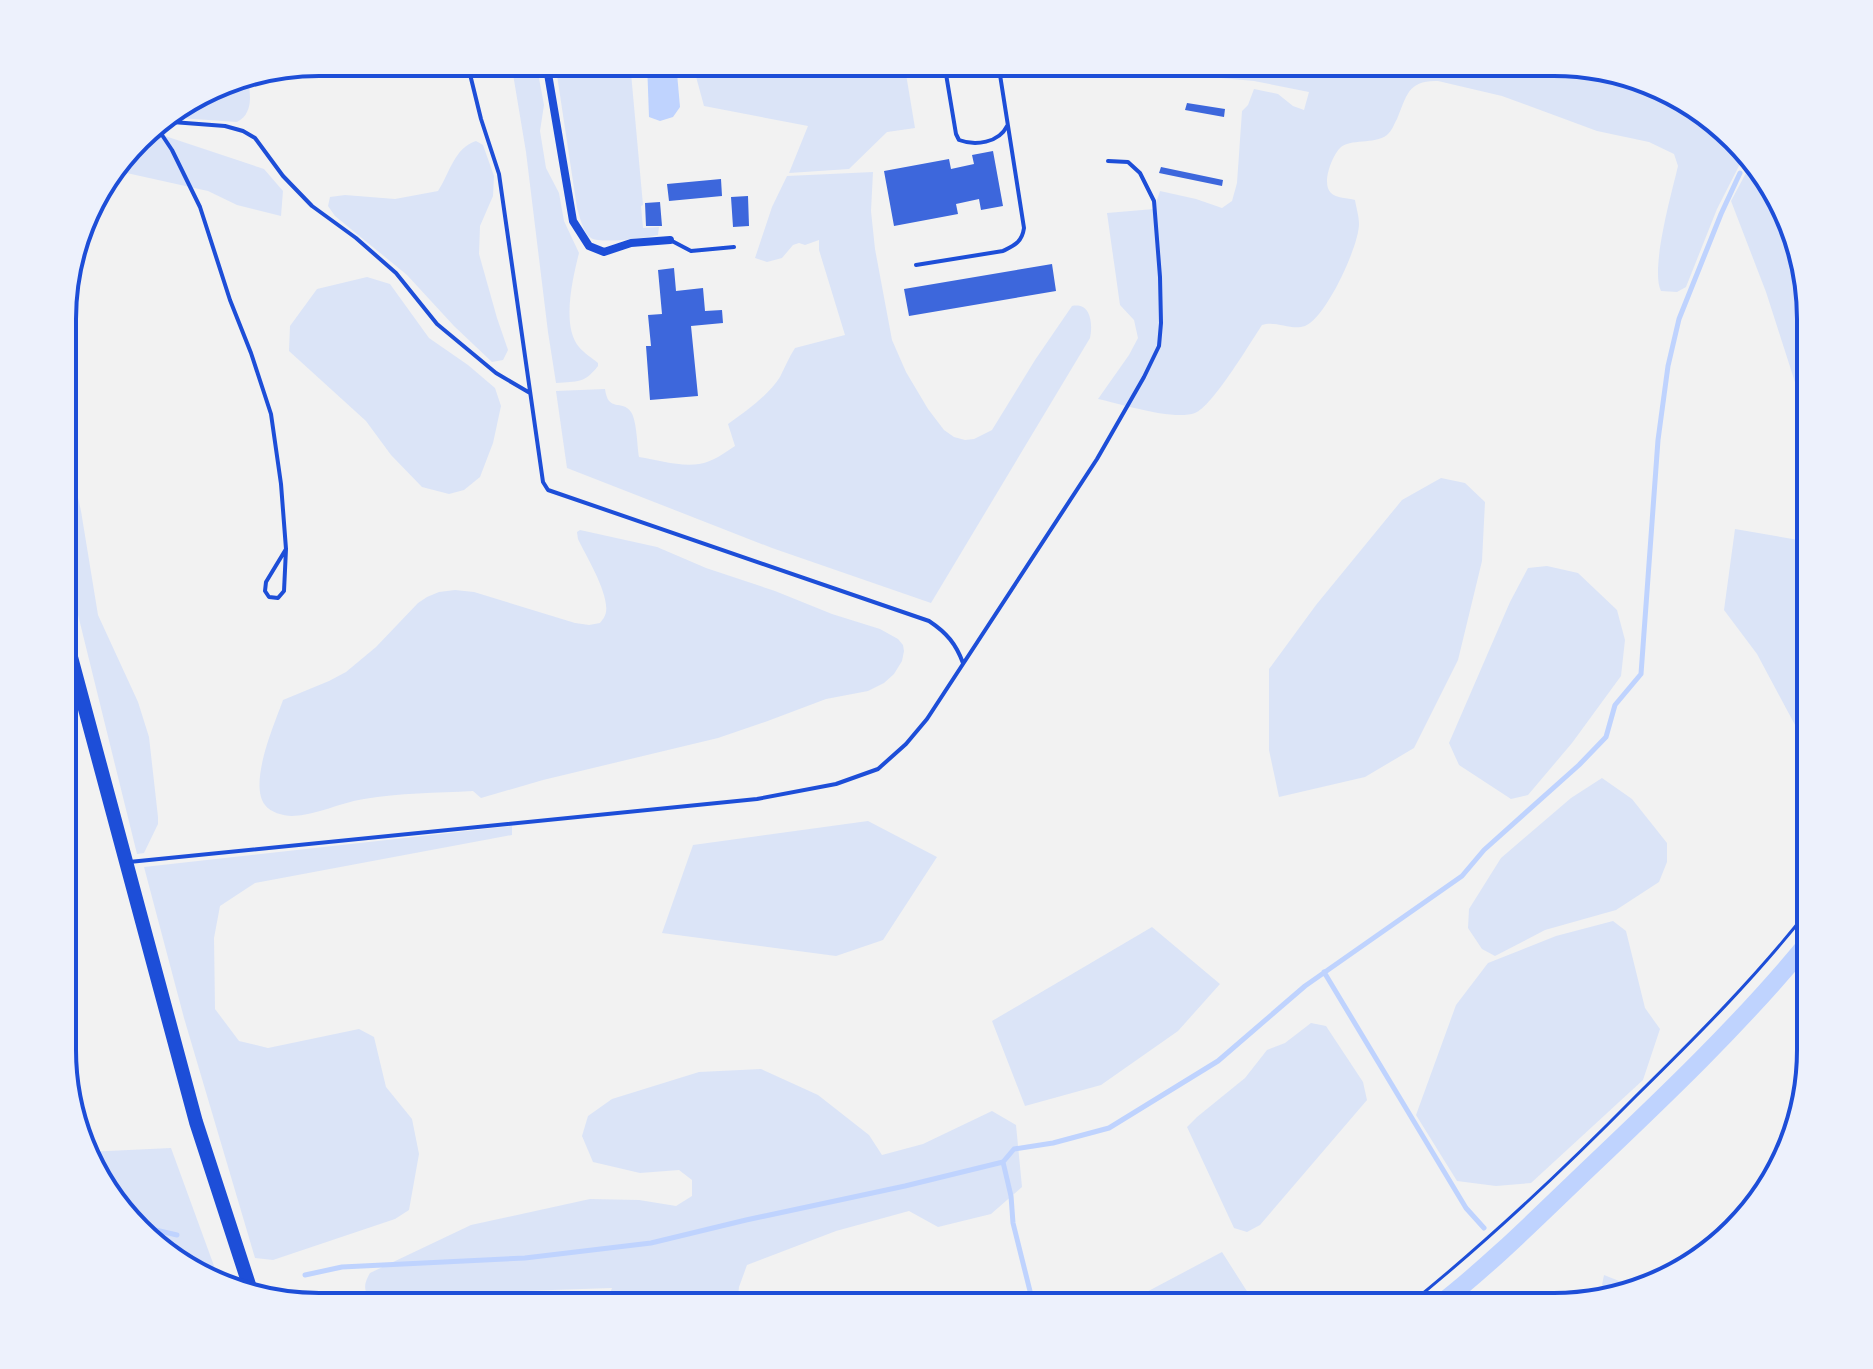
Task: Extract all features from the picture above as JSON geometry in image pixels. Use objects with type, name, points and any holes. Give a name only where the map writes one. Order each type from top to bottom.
[{"type":"highway","points":[[76,677],[196,1122],[248,1282]]},
{"type":"street","points":[[548,76],[573,221],[589,246],[604,252],[631,243],[670,240]]},
{"type":"lane","points":[[470,76],[499,174],[543,482],[548,490],[929,621],[945,631],[963,663]]},
{"type":"lane","points":[[946,77],[959,140],[969,143],[996,139],[1008,124]]},
{"type":"lane","points":[[916,265],[1003,251],[1016,245],[1023,237],[1000,77]]},
{"type":"lane","points":[[176,123],[225,126],[255,138],[283,176],[312,206],[356,238],[396,273],[437,324],[496,373],[530,393]]},
{"type":"lane","points":[[162,133],[200,207],[271,414],[286,549],[284,591],[278,598],[269,597],[265,591],[266,582],[286,549]]},
{"type":"lane","points":[[127,862],[757,799],[836,784],[878,769],[906,744],[927,719],[1097,459],[1159,346],[1160,277],[1154,201],[1140,173],[1128,162],[1108,161]]},
{"type":"lane","points":[[670,240],[691,251],[734,247]]},
{"type":"path","points":[[1423,1293],[1464,1259],[1606,1126],[1715,1016],[1796,926]]},
{"type":"shaded area","points":[[513,76],[539,76],[544,105],[540,131],[546,168],[559,193],[564,221],[579,253],[570,301],[571,327],[579,347],[598,363],[589,376],[580,380],[556,383]]},
{"type":"shaded area","points":[[557,76],[631,76],[643,228],[659,227],[658,235],[596,240],[586,232],[577,208]]},
{"type":"shaded area","points":[[696,76],[906,76],[915,128],[887,132],[849,169],[789,173],[808,126],[704,106]]},
{"type":"shaded area","points":[[1207,77],[1570,77],[1601,81],[1632,89],[1675,109],[1702,126],[1740,163],[1717,209],[1686,287],[1677,292],[1661,291],[1658,266],[1678,166],[1674,154],[1649,142],[1597,131],[1502,96],[1438,81],[1420,83],[1406,96],[1387,135],[1344,145],[1334,157],[1327,177],[1328,189],[1336,196],[1355,200],[1358,234],[1340,280],[1313,320],[1300,327],[1262,325],[1221,387],[1195,413],[1174,415],[1098,399],[1138,338],[1134,320],[1120,305],[1107,213],[1154,209],[1160,191],[1222,208],[1232,201],[1237,183],[1242,111],[1254,89],[1278,94],[1304,110],[1309,92],[1254,81]]},
{"type":"shaded area","points":[[249,86],[249,107],[237,122],[183,118],[212,101]]},
{"type":"shaded area","points":[[161,135],[264,169],[283,191],[281,216],[237,205],[208,191],[126,173]]},
{"type":"shaded area","points":[[476,141],[483,145],[494,176],[493,196],[480,226],[479,254],[508,350],[503,360],[492,362],[407,275],[335,216],[328,206],[330,197],[345,195],[395,199],[438,191],[457,155]]},
{"type":"shaded area","points":[[1744,168],[1778,226],[1792,272],[1796,303],[1796,385],[1766,292],[1731,201],[1746,173]]},
{"type":"shaded area","points":[[873,172],[871,211],[875,249],[892,340],[928,409],[944,430],[954,437],[974,439],[992,430],[1072,306],[1083,307],[1091,321],[1090,338],[931,603],[772,548],[567,468],[556,391],[605,389],[609,401],[624,406],[633,416],[639,457],[692,465],[714,459],[735,446],[728,424],[769,391],[795,348],[845,335],[819,250],[819,240],[793,245],[782,258],[767,262],[755,258],[772,207],[787,176]]},
{"type":"shaded area","points":[[367,277],[390,284],[429,338],[495,388],[501,406],[493,443],[480,477],[464,490],[449,494],[422,487],[391,455],[366,421],[289,351],[290,326],[317,289]]},
{"type":"shaded area","points":[[1441,478],[1465,483],[1485,502],[1482,561],[1458,660],[1414,748],[1365,777],[1279,797],[1269,750],[1269,669],[1316,605],[1402,500]]},
{"type":"shaded area","points":[[76,490],[98,615],[138,702],[149,737],[158,824],[144,853],[137,854],[76,608]]},
{"type":"shaded area","points":[[1735,529],[1796,540],[1796,727],[1757,654],[1724,610]]},
{"type":"shaded area","points":[[580,530],[657,547],[706,568],[880,629],[903,645],[902,661],[884,683],[868,691],[826,699],[718,738],[481,798],[473,791],[391,796],[292,816],[277,813],[265,805],[261,795],[261,768],[283,700],[346,672],[427,597],[455,590],[474,592],[575,623],[600,623],[606,614],[606,604],[601,585],[578,539],[577,532]]},
{"type":"shaded area","points":[[1547,566],[1578,573],[1617,610],[1625,640],[1621,676],[1572,743],[1528,795],[1511,799],[1459,765],[1449,743],[1510,602],[1528,568]]},
{"type":"shaded area","points":[[1602,778],[1632,799],[1667,843],[1667,862],[1659,882],[1616,910],[1545,930],[1495,956],[1482,949],[1468,928],[1469,909],[1501,858],[1571,798]]},
{"type":"shaded area","points":[[868,821],[937,857],[883,940],[836,956],[662,933],[693,845]]},
{"type":"shaded area","points":[[512,826],[512,835],[255,883],[220,906],[214,938],[215,1009],[239,1041],[268,1048],[359,1029],[374,1037],[386,1087],[412,1119],[419,1154],[409,1210],[395,1219],[273,1260],[255,1258],[184,1018],[144,867]]},
{"type":"shaded area","points":[[1613,921],[1626,931],[1645,1008],[1660,1029],[1643,1080],[1531,1183],[1496,1186],[1457,1181],[1416,1115],[1456,1005],[1488,963],[1556,936]]},
{"type":"shaded area","points":[[1152,927],[1220,984],[1178,1031],[1101,1085],[1025,1106],[992,1021]]},
{"type":"shaded area","points":[[1311,1023],[1326,1026],[1363,1082],[1367,1100],[1260,1225],[1247,1232],[1234,1228],[1187,1127],[1245,1078],[1267,1050],[1285,1043]]},
{"type":"shaded area","points":[[761,1069],[818,1095],[869,1135],[882,1155],[923,1144],[992,1111],[1016,1125],[1022,1187],[991,1214],[938,1227],[909,1211],[836,1231],[747,1265],[738,1292],[610,1292],[612,1288],[367,1292],[365,1284],[370,1273],[471,1225],[590,1199],[639,1200],[676,1206],[692,1196],[692,1180],[679,1170],[640,1173],[593,1162],[582,1136],[588,1116],[612,1099],[699,1072]]},
{"type":"shaded area","points":[[171,1148],[215,1269],[171,1243],[136,1210],[99,1151]]},
{"type":"shaded area","points":[[1222,1252],[1248,1293],[1145,1293]]},
{"type":"shaded area","points":[[1604,1275],[1623,1282],[1605,1287],[1602,1285]]},
{"type":"water","points":[[648,76],[677,76],[680,107],[673,117],[660,121],[649,117]]},
{"type":"building","points":[[1187,103],[1225,109],[1224,117],[1185,110]]},
{"type":"building","points":[[993,151],[1003,206],[981,210],[979,199],[956,204],[958,214],[894,226],[884,171],[949,159],[951,169],[974,164],[972,155]]},
{"type":"building","points":[[1161,167],[1223,180],[1222,186],[1159,173]]},
{"type":"building","points":[[721,179],[722,196],[669,201],[667,184]]},
{"type":"building","points":[[748,196],[749,226],[733,227],[731,197]]},
{"type":"building","points":[[660,202],[662,226],[646,226],[645,203]]},
{"type":"building","points":[[1052,264],[1056,291],[909,316],[904,289]]},
{"type":"building","points":[[674,268],[676,291],[703,288],[705,311],[722,310],[723,323],[691,326],[698,396],[650,400],[646,346],[651,346],[648,315],[662,314],[658,270]]},
{"type":"waterway","points":[[305,1275],[342,1267],[525,1258],[651,1243],[1003,1162],[1014,1149],[1053,1143],[1109,1128],[1218,1061],[1305,986],[1462,876],[1484,850],[1606,737],[1615,705],[1641,674],[1658,440],[1668,366],[1679,319],[1740,173]]},
{"type":"waterway","points":[[1453,1293],[1673,1088],[1796,956]]},
{"type":"waterway","points":[[1324,972],[1466,1208],[1484,1228]]},
{"type":"waterway","points":[[1003,1162],[1013,1223],[1030,1293]]},
{"type":"waterway","points":[[156,1230],[177,1235]]}]
